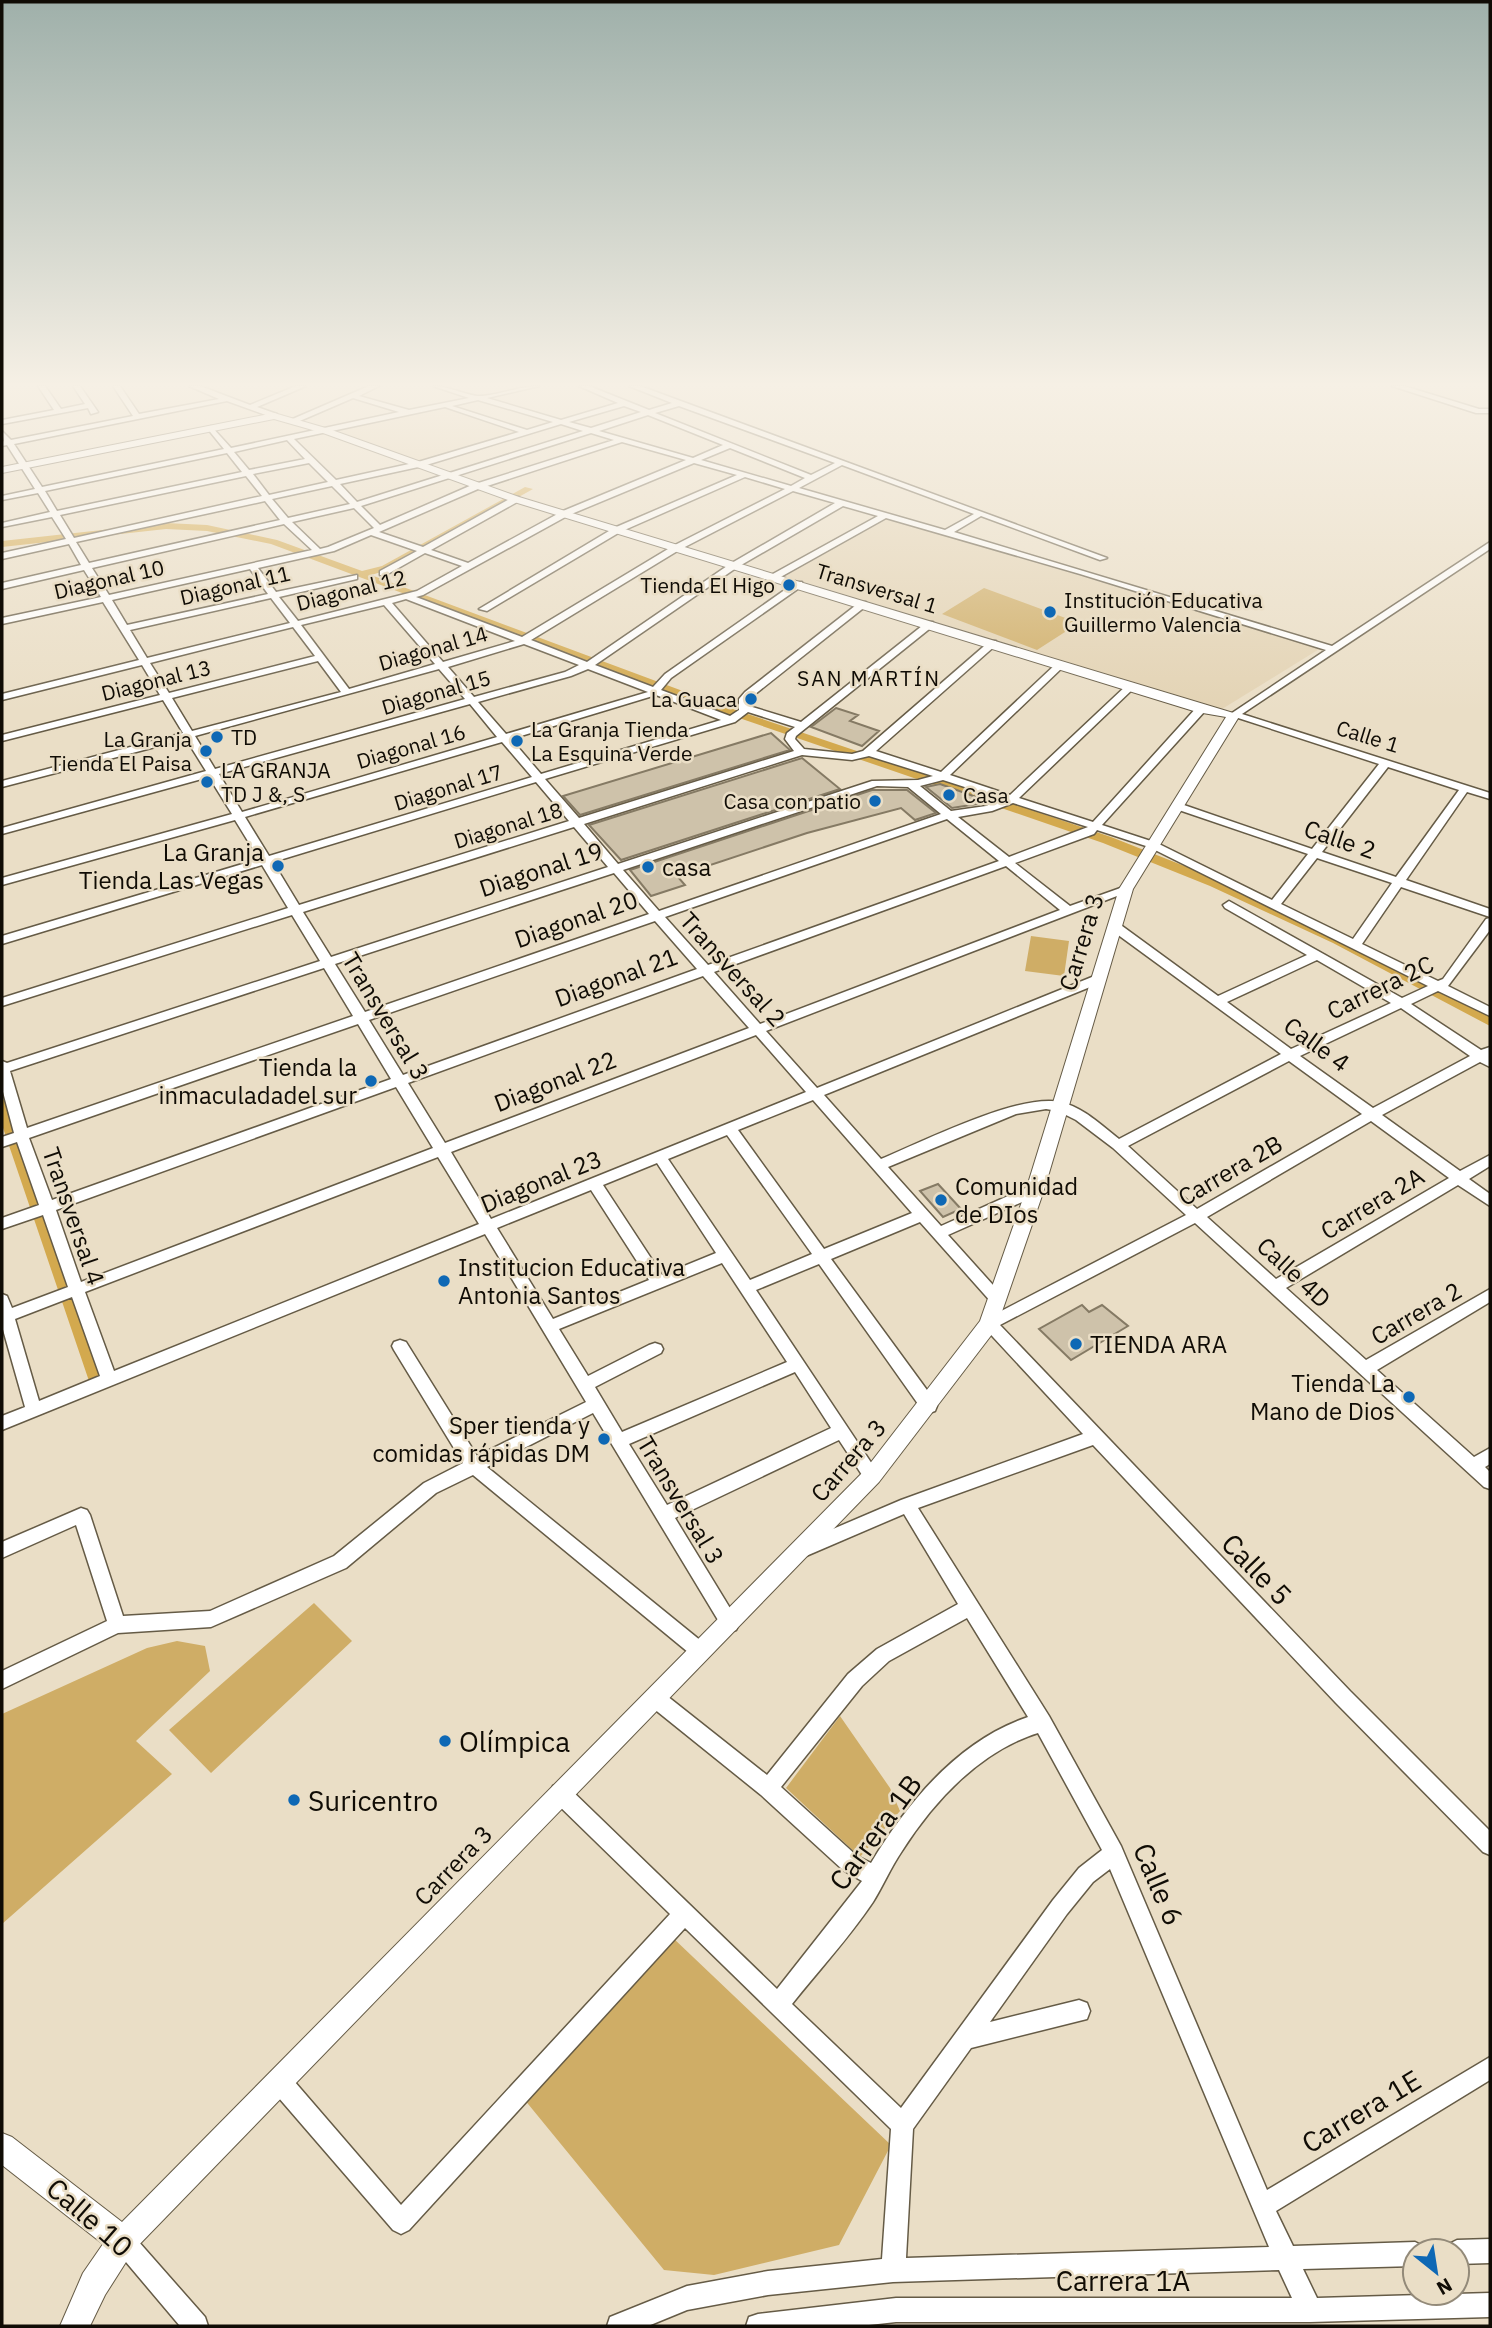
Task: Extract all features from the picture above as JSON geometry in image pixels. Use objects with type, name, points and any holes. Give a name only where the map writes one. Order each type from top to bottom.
[{"type":"street","points":[[2,498],[20,495]]},
{"type":"street","name":"Transversal 3","points":[[42,495],[730,1624]]},
{"type":"street","points":[[2,525],[146,495]]},
{"type":"street","points":[[2,556],[68,537],[112,531],[278,495]]},
{"type":"street","points":[[345,495],[376,531],[404,544],[469,566]]},
{"type":"street","points":[[2,586],[231,535],[391,495]]},
{"type":"street","name":"Diagonal 10","points":[[2,621],[341,546],[458,495]]},
{"type":"street","name":"Transversal 1","points":[[501,495],[993,643],[1201,709],[1234,715]]},
{"type":"street","name":"Diagonal 12","points":[[2,696],[412,595],[566,513],[612,495]]},
{"type":"street","points":[[484,609],[617,530],[698,495]]},
{"type":"street","name":"Diagonal 14","points":[[2,784],[441,667],[529,637],[676,548],[781,495]]},
{"type":"street","points":[[812,495],[1083,572],[1333,649]]},
{"type":"street","points":[[928,495],[1103,558],[1083,572]]},
{"type":"street","points":[[267,497],[312,551]]},
{"type":"street","points":[[383,573],[512,498]]},
{"type":"street","name":"Diagonal 15","points":[[2,831],[471,702],[590,664],[733,566],[842,503]]},
{"type":"street","points":[[946,533],[979,513]]},
{"type":"street","points":[[774,577],[886,515]]},
{"type":"street","name":"Carrera 3","points":[[75,2326],[94,2284],[123,2241],[560,1793],[802,1550],[872,1476],[929,1406],[989,1324],[1035,1190],[1096,980],[1126,889],[1234,715],[1490,545]]},
{"type":"street","points":[[251,565],[346,693]]},
{"type":"street","name":"Diagonal 11","points":[[124,629],[354,577]]},
{"type":"street","points":[[658,689],[668,676],[799,584]]},
{"type":"street","points":[[412,595],[529,637],[590,664],[658,689],[797,730]]},
{"type":"street","name":"Transversal 2","points":[[386,601],[704,970],[997,1299]]},
{"type":"street","points":[[739,714],[748,694],[863,604]]},
{"type":"street","points":[[801,752],[790,739],[797,730],[930,624]]},
{"type":"street","points":[[993,643],[868,753],[937,779],[1093,830],[1275,904],[1356,943],[1436,988],[1490,1012]]},
{"type":"street","name":"Diagonal 13","points":[[2,738],[320,659]]},
{"type":"street","name":"Diagonal 19","points":[[2,1067],[876,783],[913,786],[937,779],[1060,665]]},
{"type":"street","name":"Diagonal 20","points":[[2,1142],[949,815],[988,809],[1006,802],[1131,686]]},
{"type":"street","name":"Diagonal 16","points":[[2,882],[504,739],[658,689]]},
{"type":"street","points":[[1093,830],[1201,709]]},
{"type":"street","name":"Diagonal 17","points":[[2,940],[540,779],[739,714]]},
{"type":"street","name":"Calle 1","points":[[1234,715],[1490,796]]},
{"type":"street","name":"Diagonal 18","points":[[2,1002],[801,752],[852,757],[868,753]]},
{"type":"street","points":[[1275,904],[1386,762]]},
{"type":"street","points":[[913,786],[1068,911]]},
{"type":"street","points":[[1356,943],[1465,788]]},
{"type":"street","name":"Calle 2","points":[[1177,806],[1490,913]]},
{"type":"street","name":"Diagonal 21","points":[[8,1222],[1093,830]]},
{"type":"street","name":"Diagonal 22","points":[[4,1317],[1126,889]]},
{"type":"street","points":[[1229,905],[1317,956],[1409,1001],[1487,1057]]},
{"type":"street","name":"Carrera 2C","points":[[1118,1144],[1292,1054],[1436,988],[1454,975],[1490,922]]},
{"type":"street","name":"Calle 4","points":[[1114,926],[1490,1201]]},
{"type":"street","points":[[1219,1001],[1317,956]]},
{"type":"street","name":"Diagonal 23","points":[[2,1423],[1096,980]]},
{"type":"street","name":"Carrera 2B","points":[[989,1324],[1198,1215],[1373,1114],[1487,1057]]},
{"type":"street","name":"Transversal 4","points":[[2,1067],[20,1137],[72,1291],[109,1380]]},
{"type":"street","points":[[877,1166],[1013,1110],[1032,1105],[1060,1104]]},
{"type":"street","name":"Calle 4D","points":[[1060,1104],[1118,1144],[1490,1482]]},
{"type":"street","points":[[729,1128],[929,1406]]},
{"type":"street","points":[[660,1157],[872,1476]]},
{"type":"street","name":"Carrera 2A","points":[[1277,1286],[1490,1160]]},
{"type":"street","points":[[594,1183],[658,1281]]},
{"type":"street","points":[[937,1233],[1035,1190]]},
{"type":"street","points":[[747,1287],[922,1215]]},
{"type":"street","points":[[549,1327],[726,1255]]},
{"type":"street","name":"Carrera 2","points":[[1365,1369],[1490,1295]]},
{"type":"street","points":[[2,1300],[4,1317],[34,1410]]},
{"type":"street","name":"Calle 5","points":[[989,1324],[1343,1697],[1490,1845]]},
{"type":"street","points":[[400,1346],[473,1465],[700,1651]]},
{"type":"street","points":[[584,1385],[655,1349]]},
{"type":"street","points":[[618,1441],[798,1364]]},
{"type":"street","points":[[2,1680],[117,1625],[211,1619],[340,1562],[408,1503],[473,1465],[596,1404]]},
{"type":"street","points":[[663,1515],[842,1431]]},
{"type":"street","points":[[802,1550],[908,1505],[1095,1437]]},
{"type":"street","points":[[1473,1466],[1490,1455]]},
{"type":"street","name":"Calle 6","points":[[908,1505],[1042,1722],[1114,1853],[1262,2206],[1310,2310]]},
{"type":"street","points":[[2,1550],[81,1515],[117,1625]]},
{"type":"street","points":[[768,1788],[855,1679],[883,1655],[971,1605]]},
{"type":"street","points":[[655,1698],[768,1788],[850,1863],[874,1876]]},
{"type":"street","name":"Carrera 1B","points":[[777,2006],[866,1894],[874,1876],[909,1826],[958,1768],[986,1746],[1042,1722]]},
{"type":"street","points":[[560,1793],[777,2006],[902,2124]]},
{"type":"street","points":[[893,2270],[902,2124],[1086,1875],[1114,1853]]},
{"type":"street","points":[[280,2082],[401,2222],[685,1913]]},
{"type":"street","points":[[964,2039],[1079,2011]]},
{"type":"street","name":"Carrera 1E","points":[[1262,2206],[1490,2068]]},
{"type":"street","name":"Calle 10","points":[[2,2147],[123,2241],[171,2295]]},
{"type":"street","points":[[1471,2252],[1490,2251]]},
{"type":"street","name":"Carrera 1A","points":[[619,2326],[687,2298],[768,2283],[893,2270],[1401,2255]]},
{"type":"street","points":[[171,2295],[188,2326]]},
{"type":"street","points":[[171,2295],[196,2326]]},
{"type":"street","name":"Carrera 1A","points":[[758,2326],[897,2310],[996,2318],[1490,2305]]},
{"type":"shaded area","name":"Institución Educativa Guillermo Valencia","points":[[886,518],[1321,648],[1222,709],[781,575]]},
{"type":"shaded area","points":[[984,588],[1079,623],[1037,650],[942,614]]},
{"type":"shaded area","points":[[1031,936],[1069,941],[1064,976],[1025,971]]},
{"type":"shaded area","points":[[314,1603],[352,1641],[211,1773],[169,1730]]},
{"type":"shaded area","points":[[177,1641],[205,1646],[210,1671],[136,1741],[172,1774],[2,1924],[2,1714],[147,1648]]},
{"type":"shaded area","points":[[840,1716],[890,1788],[900,1811],[860,1857],[786,1788]]},
{"type":"shaded area","points":[[672,1937],[891,2145],[839,2245],[714,2275],[664,2270],[524,2099]]},
{"type":"building","points":[[836,708],[858,715],[850,721],[879,731],[862,746],[811,727]]},
{"type":"building","points":[[771,733],[790,750],[580,815],[563,796]]},
{"type":"building","points":[[802,758],[840,789],[621,860],[589,825]]},
{"type":"building","points":[[940,784],[990,802],[952,808],[926,787]]},
{"type":"building","points":[[872,790],[907,790],[936,813],[915,820],[901,808],[807,833],[677,876],[685,885],[651,896],[630,870]]},
{"type":"building","name":"Comunidad de DIos","points":[[938,1184],[961,1209],[943,1217],[920,1191]]},
{"type":"building","name":"TIENDA ARA","points":[[1082,1305],[1089,1312],[1102,1305],[1128,1326],[1071,1360],[1039,1329]]},
{"type":"waterway","points":[[363,574],[385,568],[518,495]]},
{"type":"waterway","points":[[2,544],[166,526],[207,528],[274,542],[711,705],[1107,840],[1215,883],[1338,940],[1490,1021]]},
{"type":"waterway","points":[[2,1104],[98,1381]]},
{"type":"place","name":"Tienda El Higo","points":[[789,585]]},
{"type":"place","name":"Institución Educativa Guillermo Valencia","points":[[1050,612]]},
{"type":"place","name":"La Guaca","points":[[751,699]]},
{"type":"place","name":"TD","points":[[217,737]]},
{"type":"place","name":"La Granja Tienda La Esquina Verde","points":[[517,741]]},
{"type":"place","name":"La Granja Tienda El Paisa","points":[[206,751]]},
{"type":"place","name":"LA GRANJA TD J &, S","points":[[207,782]]},
{"type":"place","name":"Casa","points":[[949,795]]},
{"type":"place","name":"Casa con patio","points":[[875,801]]},
{"type":"place","name":"La Granja Tienda Las Vegas","points":[[278,866]]},
{"type":"place","name":"casa","points":[[648,867]]},
{"type":"place","name":"Tienda la inmaculadadel sur","points":[[371,1081]]},
{"type":"place","name":"Comunidad de DIos","points":[[941,1200]]},
{"type":"place","name":"Institucion Educativa Antonia Santos","points":[[444,1281]]},
{"type":"place","name":"TIENDA ARA","points":[[1076,1344]]},
{"type":"place","name":"Tienda La Mano de Dios","points":[[1409,1397]]},
{"type":"place","name":"Sper tienda y comidas rápidas DM","points":[[604,1439]]},
{"type":"place","name":"Olímpica","points":[[445,1741]]},
{"type":"place","name":"Suricentro","points":[[294,1800]]},
{"type":"district","name":"SAN MARTÍN","points":[[869,678]]}]
